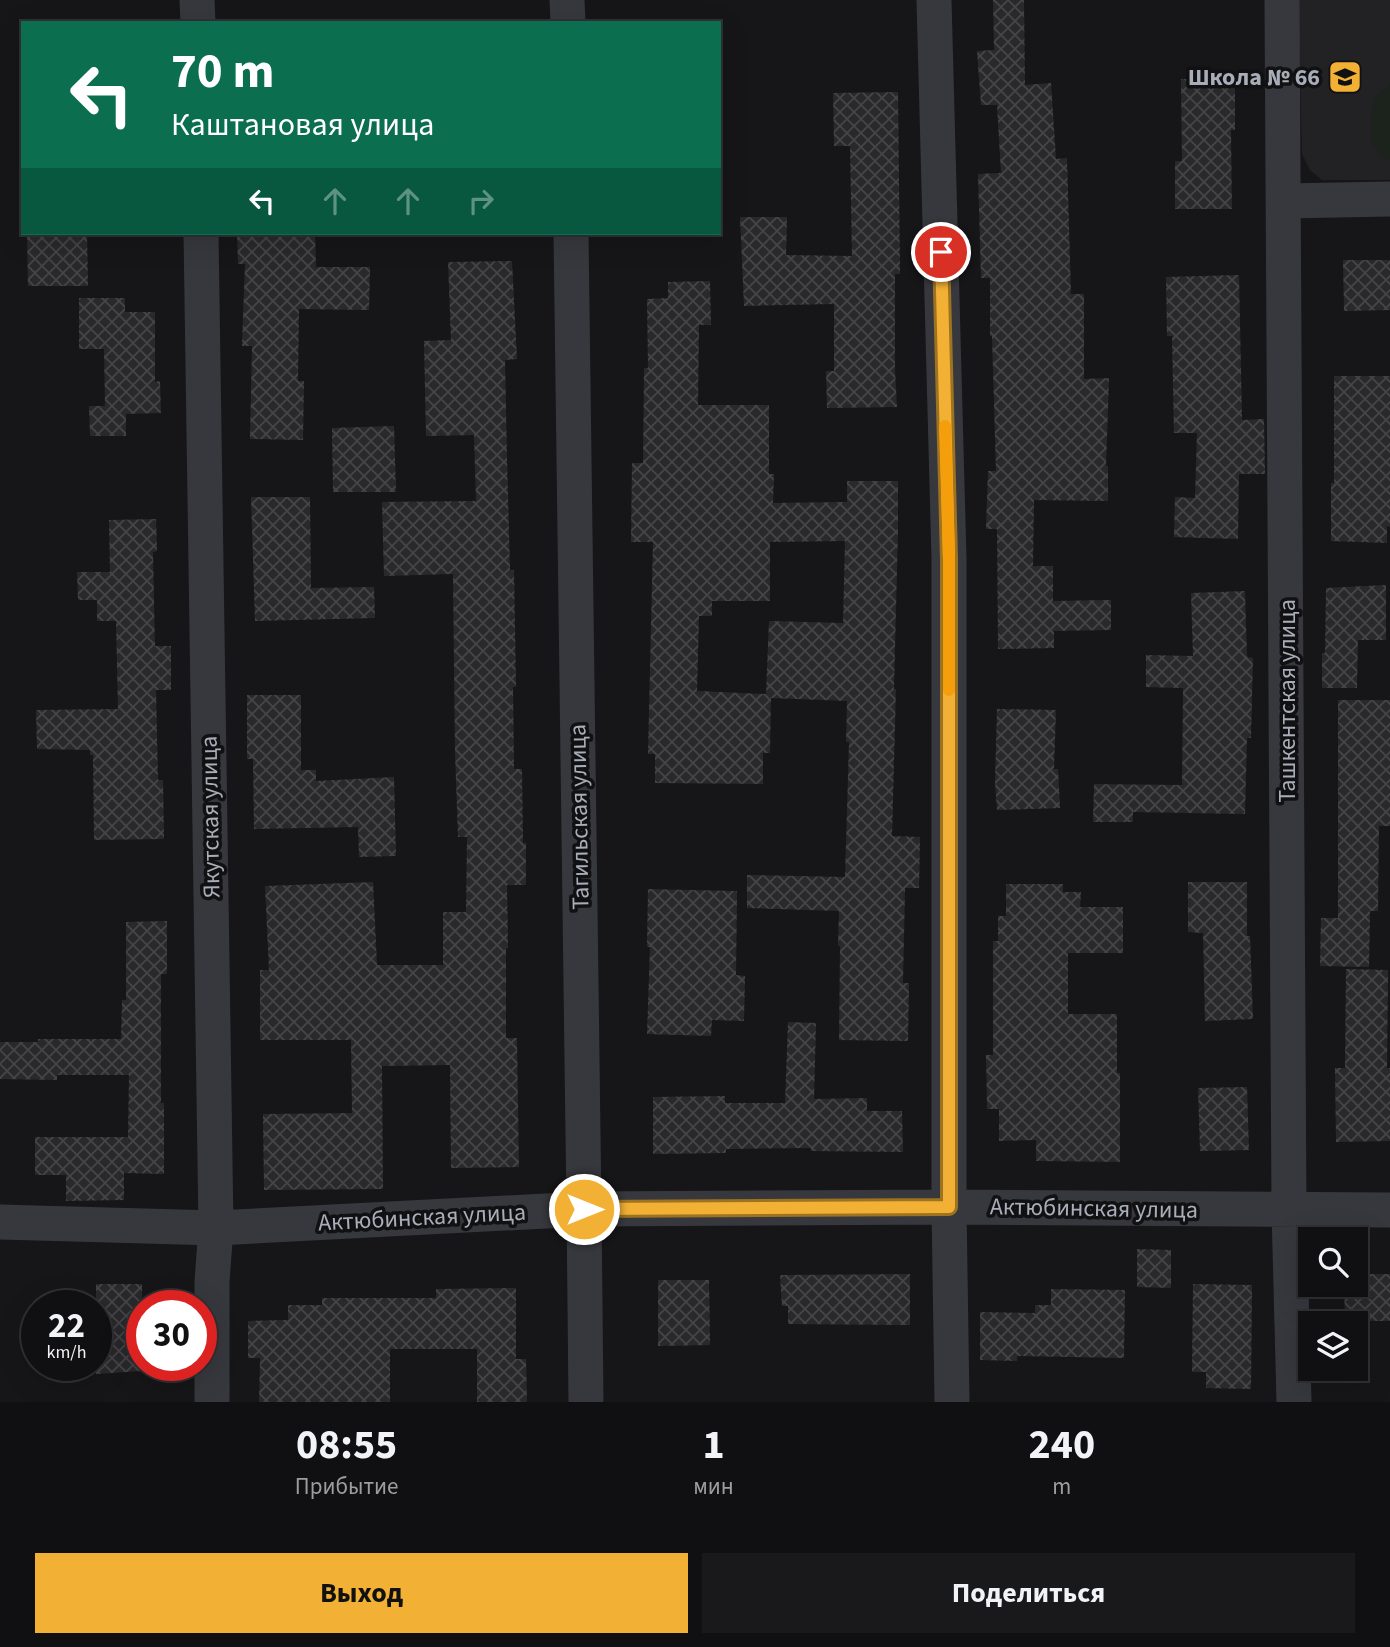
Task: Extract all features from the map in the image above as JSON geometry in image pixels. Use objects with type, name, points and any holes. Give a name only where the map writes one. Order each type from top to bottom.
[{"type":"street","points":[[197,0],[198,21]]},
{"type":"street","points":[[567,0],[568,21]]},
{"type":"street","points":[[934,0],[949,559],[951,1402]]},
{"type":"street","name":"Ташкентская улица","points":[[1282,0],[1289,1210],[1294,1402]]},
{"type":"street","points":[[1284,201],[1390,199]]},
{"type":"street","name":"Якутская улица","points":[[201,235],[216,1228],[212,1281],[212,1402]]},
{"type":"street","name":"Тагильская улица","points":[[571,235],[586,1402]]},
{"type":"street","name":"Актюбинская улица","points":[[0,1222],[216,1228],[584,1209],[949,1207],[1390,1210]]},
{"type":"shaded area","name":"Школа № 66","points":[[1298,0],[1390,0],[1390,180],[1322,180],[1310,170],[1302,154]]},
{"type":"shaded area","points":[[1390,85],[1390,161],[1381,157],[1371,143],[1371,109],[1376,95]]},
{"type":"building","points":[[993,0],[1024,0],[1025,85],[1051,83],[1056,159],[1067,158],[1071,294],[1084,294],[1084,379],[1109,378],[1106,466],[1108,501],[1034,500],[1033,566],[1053,566],[1053,601],[1111,600],[1111,630],[1054,631],[1054,648],[998,649],[997,529],[986,529],[988,471],[996,471],[990,278],[981,278],[978,174],[1001,173],[997,105],[981,105],[977,51],[994,50]]},
{"type":"building","points":[[1181,79],[1235,79],[1235,130],[1231,130],[1232,209],[1175,209],[1175,161],[1182,161]]},
{"type":"building","points":[[898,92],[900,274],[895,274],[897,407],[827,408],[826,371],[834,371],[834,304],[744,306],[740,217],[787,217],[786,255],[852,256],[850,146],[834,146],[833,93]]},
{"type":"building","points":[[27,235],[87,235],[88,286],[28,286]]},
{"type":"building","points":[[237,235],[315,235],[316,267],[370,267],[369,310],[299,309],[298,381],[304,381],[303,440],[250,439],[252,346],[242,346],[245,264],[238,264]]},
{"type":"building","points":[[1343,260],[1390,260],[1390,310],[1344,311]]},
{"type":"building","points":[[512,261],[517,359],[505,360],[507,459],[510,570],[514,570],[514,769],[522,769],[526,885],[507,885],[506,1038],[517,1038],[519,1167],[451,1168],[450,1065],[382,1066],[383,1189],[264,1190],[263,1114],[352,1113],[351,1040],[260,1040],[260,970],[269,970],[265,886],[373,882],[377,965],[443,965],[443,912],[466,912],[467,837],[458,837],[453,574],[384,576],[382,502],[476,501],[474,435],[426,436],[424,341],[451,340],[448,262]]},
{"type":"building","points":[[1239,275],[1242,420],[1264,419],[1265,474],[1239,474],[1238,539],[1174,537],[1175,497],[1195,498],[1197,433],[1174,433],[1172,336],[1167,336],[1166,277]]},
{"type":"building","points":[[710,281],[711,325],[699,325],[698,405],[769,405],[769,474],[774,474],[773,503],[847,502],[847,481],[898,481],[892,836],[920,837],[919,888],[905,888],[903,983],[909,983],[908,1041],[839,1040],[839,911],[747,908],[747,875],[845,877],[849,742],[846,742],[847,701],[771,698],[770,753],[763,753],[763,784],[655,783],[655,754],[648,754],[653,542],[631,542],[632,463],[643,463],[644,368],[648,368],[647,299],[668,298],[668,282]],"holes":[[[845,541],[843,623],[769,621],[766,694],[697,691],[699,616],[712,616],[712,601],[770,601],[770,542]]]},
{"type":"building","points":[[79,298],[125,298],[125,312],[155,312],[155,382],[160,381],[161,413],[126,414],[126,436],[90,436],[89,406],[105,406],[104,349],[79,349]]},
{"type":"building","points":[[1334,376],[1390,376],[1390,527],[1387,526],[1387,543],[1331,541]]},
{"type":"building","points":[[394,426],[396,492],[333,492],[332,428]]},
{"type":"building","points":[[251,497],[310,497],[311,588],[374,587],[375,618],[255,621]]},
{"type":"building","points":[[156,519],[157,551],[153,552],[155,646],[171,646],[171,690],[156,690],[158,780],[163,780],[164,839],[94,840],[93,755],[90,755],[90,750],[37,749],[36,710],[118,709],[116,621],[97,621],[97,600],[78,600],[77,572],[110,572],[109,520]]},
{"type":"building","points":[[1386,585],[1386,640],[1358,640],[1357,688],[1322,688],[1326,588]]},
{"type":"building","points":[[1245,591],[1247,657],[1253,658],[1245,814],[1133,812],[1133,822],[1093,822],[1094,784],[1182,785],[1183,688],[1146,687],[1146,655],[1193,656],[1191,593]]},
{"type":"building","points":[[247,695],[301,695],[301,770],[316,770],[316,781],[394,777],[396,856],[359,857],[358,827],[254,829],[253,759],[247,759]]},
{"type":"building","points":[[1338,700],[1390,700],[1390,826],[1379,826],[1378,911],[1370,911],[1369,967],[1320,966],[1321,918],[1338,918]]},
{"type":"building","points":[[997,709],[1056,710],[1054,769],[1058,769],[1060,808],[997,810]]},
{"type":"building","points":[[1188,882],[1247,882],[1247,936],[1250,936],[1253,1019],[1205,1021],[1203,933],[1188,932]]},
{"type":"building","points":[[1006,884],[1063,884],[1063,892],[1081,892],[1080,907],[1123,907],[1123,953],[1068,953],[1068,1014],[1117,1014],[1120,1162],[1036,1161],[1036,1140],[999,1141],[999,1109],[987,1109],[986,1055],[993,1055],[993,941],[998,941],[998,916],[1006,916]]},
{"type":"building","points":[[648,889],[737,891],[736,975],[745,976],[744,1021],[712,1020],[711,1036],[647,1034],[650,947],[647,947]]},
{"type":"building","points":[[167,921],[167,974],[161,974],[164,1174],[124,1173],[124,1200],[66,1201],[66,1175],[35,1175],[35,1137],[128,1137],[129,1075],[57,1075],[57,1080],[0,1079],[0,1042],[121,1039],[122,1000],[126,1000],[126,922]]},
{"type":"building","points":[[1346,969],[1388,970],[1387,1068],[1390,1068],[1390,1141],[1336,1142],[1335,1068],[1345,1068]]},
{"type":"building","points":[[788,1022],[816,1023],[814,1099],[867,1098],[867,1111],[902,1111],[903,1152],[811,1151],[811,1148],[726,1149],[726,1153],[653,1154],[653,1097],[725,1096],[725,1103],[785,1103]]},
{"type":"building","points":[[1247,1087],[1249,1150],[1200,1151],[1198,1088]]},
{"type":"building","points":[[1137,1249],[1171,1250],[1171,1288],[1137,1287]]},
{"type":"building","points":[[910,1274],[910,1325],[788,1324],[788,1306],[782,1306],[780,1275]]},
{"type":"building","points":[[1368,1274],[1390,1274],[1390,1321],[1368,1321],[1368,1311],[1345,1311],[1344,1297],[1368,1297]]},
{"type":"building","points":[[658,1280],[709,1280],[710,1345],[658,1346]]},
{"type":"building","points":[[96,1284],[142,1284],[142,1290],[126,1290],[126,1372],[112,1373],[112,1290],[96,1290]]},
{"type":"building","points":[[1193,1284],[1252,1285],[1251,1389],[1206,1388],[1206,1372],[1192,1372]]},
{"type":"building","points":[[516,1288],[516,1359],[526,1359],[527,1402],[477,1402],[477,1349],[390,1349],[390,1402],[259,1402],[260,1358],[248,1358],[248,1321],[288,1320],[288,1305],[322,1305],[322,1298],[436,1298],[436,1289]]},
{"type":"building","points":[[1051,1289],[1125,1290],[1124,1358],[1017,1356],[1017,1361],[980,1360],[980,1312],[1035,1313],[1035,1305],[1051,1305]]},
{"type":"slow traffic","points":[[945,426],[949,690]]},
{"type":"place","name":"Школа № 66","points":[[1345,77]]},
{"type":"route","points":[[584,1209],[949,1207],[949,559],[941,252]]}]
